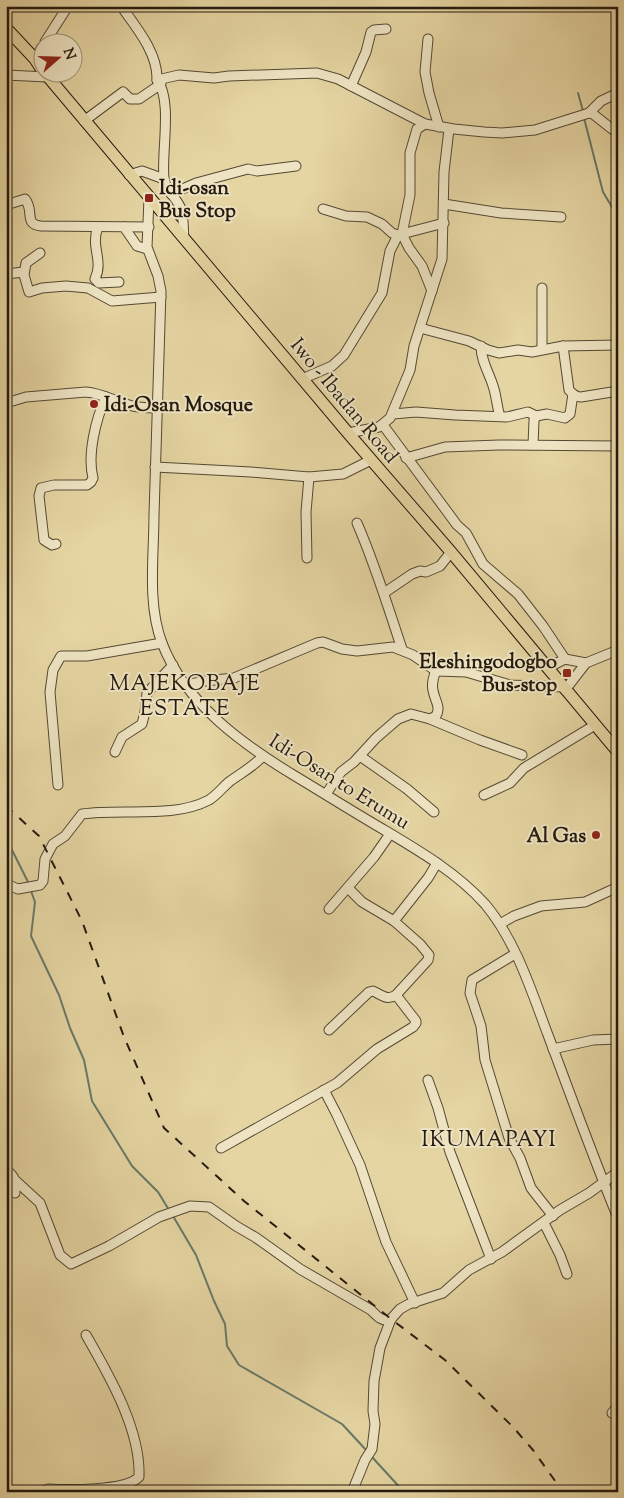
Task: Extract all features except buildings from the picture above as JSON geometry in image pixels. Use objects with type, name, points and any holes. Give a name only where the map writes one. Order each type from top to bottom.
[{"type":"main road","name":"Iwo - Ibadan Road","points":[[6,28],[32,56]]},
{"type":"main road","name":"Iwo - Ibadan Road","points":[[52,82],[618,752]]},
{"type":"street","points":[[51,32],[68,6]]},
{"type":"street","points":[[121,6],[148,46],[158,69],[159,82],[164,98],[166,138],[164,179],[181,210],[184,239]]},
{"type":"street","points":[[351,86],[366,52],[372,32],[374,30],[386,29]]},
{"type":"street","points":[[348,433],[383,425],[392,414],[410,370],[414,346],[442,259],[446,128],[429,93],[425,72],[428,39]]},
{"type":"street","points":[[84,121],[123,92],[130,100],[139,98],[159,82],[179,75],[214,78],[308,73],[327,75],[416,119],[421,126],[502,133],[535,130],[589,113],[601,101],[618,93]]},
{"type":"street","points":[[6,75],[32,74]]},
{"type":"street","points":[[589,113],[618,132]]},
{"type":"street","points":[[302,379],[332,366],[344,355],[382,294],[388,261],[400,234],[410,196],[410,152],[421,126]]},
{"type":"street","points":[[171,194],[196,183],[248,169],[258,171],[296,166]]},
{"type":"street","points":[[129,175],[142,170],[164,179]]},
{"type":"street","name":"Idi-Osan to Erumu","points":[[149,198],[147,249],[158,276],[161,297],[153,593],[157,624],[162,643],[173,665],[203,707],[263,756],[437,863],[458,879],[484,904],[500,924],[509,937],[618,1218]]},
{"type":"street","points":[[6,205],[24,199],[34,225],[71,228],[148,227]]},
{"type":"street","points":[[444,204],[501,213],[561,217]]},
{"type":"street","points":[[323,209],[346,216],[368,217],[382,224],[392,233],[400,234],[444,224]]},
{"type":"street","points":[[98,227],[94,237],[99,270],[95,279],[99,283],[119,282]]},
{"type":"street","points":[[124,227],[137,246],[147,249]]},
{"type":"street","points":[[400,234],[422,266],[432,291]]},
{"type":"street","points":[[40,253],[26,263],[24,272],[29,292],[42,288],[66,286],[88,288],[112,301],[161,297]]},
{"type":"street","points":[[6,274],[24,272]]},
{"type":"street","points":[[542,288],[542,349]]},
{"type":"street","points":[[420,328],[460,338],[488,350],[505,353],[518,350],[532,352],[563,346],[618,345]]},
{"type":"street","points":[[481,346],[484,364],[494,387],[498,405],[499,412],[496,416]]},
{"type":"street","points":[[563,346],[569,390],[572,394],[576,397],[581,397],[618,391]]},
{"type":"street","points":[[6,403],[26,397],[93,392],[143,408],[157,408]]},
{"type":"street","points":[[392,414],[416,412],[508,417],[528,412],[536,416],[547,414],[565,418],[568,417],[572,405],[572,394]]},
{"type":"street","points":[[56,544],[52,545],[44,540],[39,496],[41,488],[54,485],[87,485],[91,482],[93,478],[91,468],[92,450],[98,417],[106,397]]},
{"type":"street","points":[[533,445],[534,420],[536,416]]},
{"type":"street","points":[[383,425],[406,458],[466,533],[483,564],[518,594],[544,626],[565,659]]},
{"type":"street","points":[[406,458],[444,447],[618,446]]},
{"type":"street","points":[[155,467],[309,477],[343,474],[371,460]]},
{"type":"street","points":[[307,558],[306,512],[309,477]]},
{"type":"street","points":[[357,523],[384,593],[402,649]]},
{"type":"street","points":[[384,593],[412,574],[420,571],[426,572],[440,566],[451,552]]},
{"type":"street","points":[[58,785],[50,692],[53,670],[61,656],[87,656],[162,643]]},
{"type":"street","points":[[186,685],[234,678],[317,643],[328,643],[357,651],[393,647],[402,649],[436,671],[466,672],[510,685],[564,689],[586,663],[618,650]]},
{"type":"street","points":[[547,668],[565,659],[586,663]]},
{"type":"street","points":[[115,752],[122,737],[142,724],[147,693],[173,665]]},
{"type":"street","points":[[430,719],[436,716],[439,711],[432,688],[433,677],[436,671]]},
{"type":"street","points":[[326,794],[341,772],[360,756],[376,738],[405,715],[414,714],[430,719],[522,755]]},
{"type":"street","points":[[484,795],[510,783],[524,768],[595,725]]},
{"type":"street","points":[[6,884],[18,889],[40,885],[45,859],[53,844],[65,836],[82,814],[185,809],[216,795],[254,766],[263,756]]},
{"type":"street","points":[[360,756],[378,771],[407,789],[434,812]]},
{"type":"street","points":[[329,909],[384,845],[390,834]]},
{"type":"street","points":[[394,921],[428,878],[437,863]]},
{"type":"street","points":[[500,924],[514,916],[541,906],[585,902],[618,887]]},
{"type":"street","points":[[328,1030],[370,992],[373,991],[386,998],[396,995],[428,960],[429,955],[420,944],[394,921],[362,902],[348,888]]},
{"type":"street","points":[[515,954],[472,980],[470,993],[481,1026],[485,1060],[509,1138],[520,1158],[531,1188],[553,1216]]},
{"type":"street","points":[[221,1148],[346,1076],[377,1049],[416,1023],[412,1014],[403,1006],[396,995]]},
{"type":"street","points":[[553,1049],[592,1040],[618,1039]]},
{"type":"street","points":[[428,1080],[450,1152],[464,1184],[491,1258]]},
{"type":"street","points":[[324,1090],[360,1165],[386,1242],[415,1303]]},
{"type":"street","points":[[6,1170],[40,1203],[60,1255],[71,1264],[109,1246],[159,1217],[190,1206],[209,1207],[300,1268],[371,1310],[379,1318],[392,1319]]},
{"type":"street","points":[[352,1492],[365,1460],[372,1449],[375,1424],[373,1411],[374,1381],[380,1348],[392,1319],[400,1309],[443,1293],[469,1270],[491,1258],[618,1172]]},
{"type":"street","points":[[15,1193],[16,1181]]},
{"type":"street","points":[[544,1223],[567,1274]]},
{"type":"street","points":[[41,1492],[48,1489],[109,1488],[135,1482],[139,1477],[140,1460],[112,1379],[86,1335]]},
{"type":"street","points":[[612,1414],[618,1406]]},
{"type":"waterway","points":[[578,93],[583,111]]},
{"type":"waterway","points":[[584,118],[603,192],[618,217]]},
{"type":"waterway","points":[[6,838],[29,884]]},
{"type":"waterway","points":[[31,891],[35,902],[31,936],[59,995],[70,1028],[84,1060],[92,1101],[132,1166],[158,1192],[169,1210]]},
{"type":"waterway","points":[[173,1216],[196,1255],[225,1324],[227,1346],[239,1365],[342,1424],[367,1451]]},
{"type":"waterway","points":[[372,1457],[404,1492]]},
{"type":"railway","points":[[6,806],[39,836],[82,921],[124,1037],[164,1128],[244,1201],[445,1360],[513,1427],[533,1450],[563,1492]]},
{"type":"place","name":"Idi-osan Bus Stop","points":[[149,198]]},
{"type":"place","name":"Idi-Osan Mosque","points":[[94,404]]},
{"type":"place","name":"Eleshingodogbo Bus-stop","points":[[567,673]]},
{"type":"place","name":"Al Gas","points":[[596,835]]},
{"type":"district","name":"MAJEKOBAJE ESTATE","points":[[185,694]]},
{"type":"district","name":"IKUMAPAYI","points":[[489,1138]]}]
